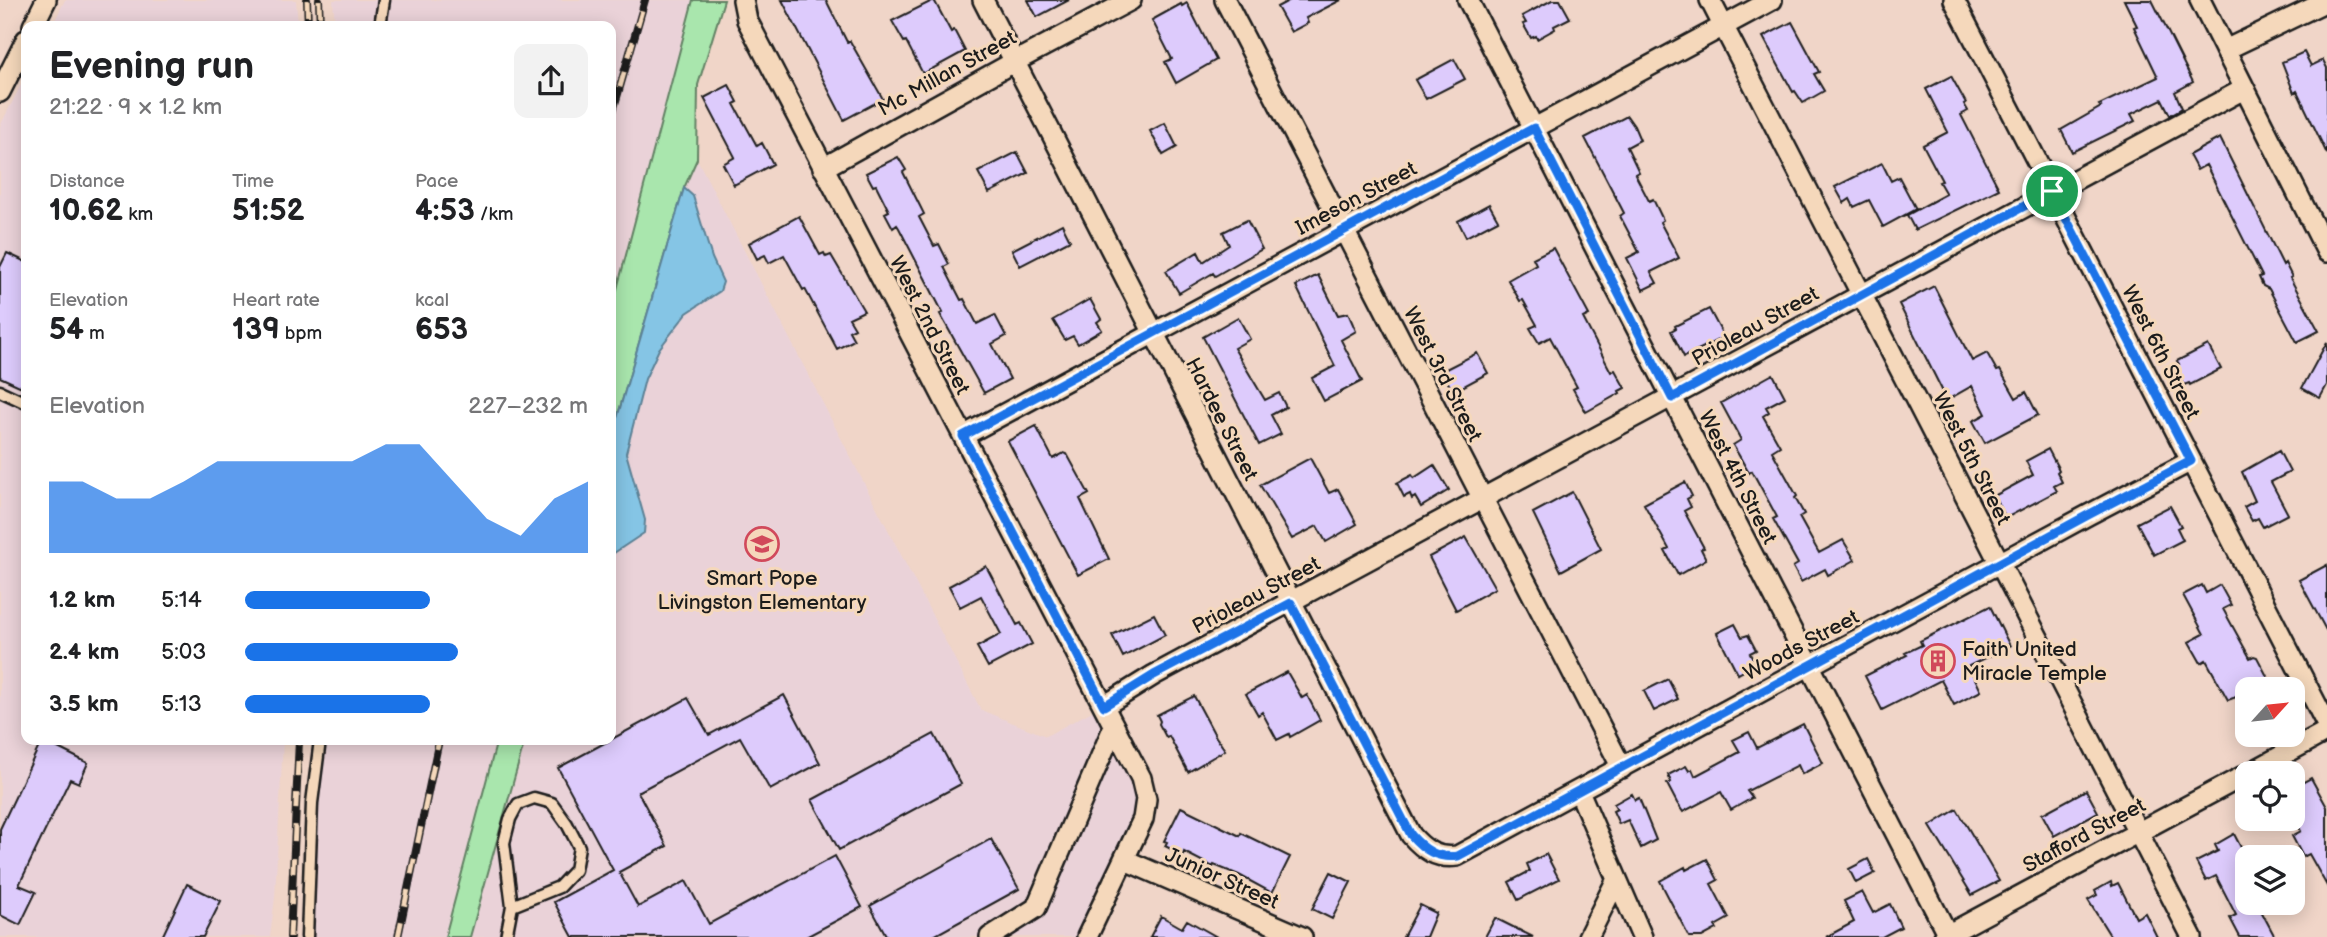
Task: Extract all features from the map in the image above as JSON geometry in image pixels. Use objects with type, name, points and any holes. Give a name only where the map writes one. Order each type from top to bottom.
[{"type":"street","points":[[36,21],[46,0]]},
{"type":"street","name":"West 2nd Street","points":[[743,0],[747,20],[1141,778],[1146,799],[1143,820],[1087,937]]},
{"type":"street","name":"Hardee Street","points":[[983,0],[1411,835],[1431,853]]},
{"type":"street","name":"Mc Millan Street","points":[[823,168],[1131,0]]},
{"type":"street","name":"West 3rd Street","points":[[1225,0],[1622,768]]},
{"type":"street","name":"West 4th Street","points":[[1468,0],[1947,936]]},
{"type":"street","name":"West 5th Street","points":[[1710,0],[2192,937]]},
{"type":"street","name":"Imeson Street","points":[[963,436],[1772,0]]},
{"type":"street","name":"West 6th Street","points":[[1954,0],[2327,725]]},
{"type":"street","points":[[2200,0],[2327,252]]},
{"type":"street","points":[[2225,50],[2327,1]]},
{"type":"street","points":[[0,92],[21,50]]},
{"type":"street","name":"Prioleau Street","points":[[1104,706],[1154,675],[2244,89]]},
{"type":"street","name":"Woods Street","points":[[1431,853],[1444,858],[1458,856],[2191,461]]},
{"type":"street","points":[[990,937],[1035,908],[1114,726]]},
{"type":"street","name":"Stafford Street","points":[[2272,761],[2327,731]]},
{"type":"street","name":"Stafford Street","points":[[1947,936],[2235,781]]},
{"type":"street","points":[[1579,791],[1642,937]]},
{"type":"street","name":"Junior Street","points":[[1125,860],[1302,937]]},
{"type":"street","points":[[1588,937],[1617,879]]},
{"type":"lane","points":[[381,21],[384,0]]},
{"type":"lane","points":[[0,391],[21,402]]},
{"type":"lane","points":[[307,937],[312,803],[319,745]]},
{"type":"lane","points":[[506,937],[512,906],[505,844],[510,819],[518,804],[534,798],[552,803],[568,824],[579,847],[575,870],[559,887],[512,906]]},
{"type":"shaded area","points":[[65,0],[296,0],[298,21],[54,21]]},
{"type":"shaded area","points":[[333,0],[693,0],[616,293],[616,21],[335,21]]},
{"type":"shaded area","points":[[21,85],[21,745],[283,745],[275,897],[270,937],[0,937],[0,126]]},
{"type":"shaded area","name":"Smart Pope Livingston Elementary","points":[[697,159],[981,710],[1046,736],[1094,710],[1132,784],[1136,803],[1133,821],[1076,937],[470,937],[524,745],[616,745],[616,552],[644,533],[645,520],[626,453],[645,379],[659,349],[687,312],[720,291],[723,282],[712,258],[693,196],[684,188]]},
{"type":"shaded area","points":[[320,745],[496,745],[445,937],[308,937]]},
{"type":"green space","points":[[693,0],[724,0],[698,85],[697,159],[684,188],[616,422],[616,293]]},
{"type":"green space","points":[[496,745],[524,745],[470,937],[445,937]]},
{"type":"water","points":[[684,188],[693,196],[712,258],[723,282],[720,291],[687,313],[659,349],[645,379],[626,453],[645,520],[644,533],[616,552],[616,422]]},
{"type":"building","points":[[782,0],[826,0],[847,42],[850,41],[883,99],[844,120]]},
{"type":"building","points":[[934,0],[965,51],[923,74],[892,21]]},
{"type":"building","points":[[1028,0],[1069,0],[1037,17]]},
{"type":"building","points":[[1290,0],[1341,0],[1306,18],[1308,23],[1291,32],[1277,7]]},
{"type":"building","points":[[1552,0],[1560,0],[1570,18],[1537,39],[1536,36],[1531,38],[1523,24],[1526,23],[1522,16]]},
{"type":"building","points":[[2124,0],[2152,0],[2193,82],[2175,92],[2182,108],[2170,115],[2162,99],[2131,114],[2135,121],[2072,152],[2061,130],[2101,107],[2099,105],[2158,77]]},
{"type":"building","points":[[1187,3],[1216,60],[1176,83],[1165,62],[1172,59],[1152,20]]},
{"type":"building","points":[[1792,22],[1819,72],[1814,74],[1824,91],[1803,103],[1795,91],[1793,92],[1763,37]]},
{"type":"building","points":[[2304,52],[2311,66],[2323,60],[2327,68],[2327,154],[2297,91],[2294,93],[2282,62]]},
{"type":"building","points":[[1454,59],[1465,79],[1426,99],[1415,80]]},
{"type":"building","points":[[1951,76],[1966,103],[1964,104],[1968,111],[1961,115],[1999,189],[1915,230],[1907,215],[1946,194],[1923,145],[1948,132],[1926,89]]},
{"type":"building","points":[[729,85],[738,102],[734,104],[757,146],[762,143],[773,164],[734,185],[723,164],[735,157],[704,98]]},
{"type":"building","points":[[1627,116],[1640,140],[1627,147],[1639,172],[1635,174],[1649,201],[1653,199],[1663,220],[1660,222],[1679,258],[1651,272],[1657,283],[1643,290],[1627,258],[1639,252],[1620,216],[1624,213],[1585,138]]},
{"type":"building","points":[[1165,123],[1177,147],[1163,155],[1150,131]]},
{"type":"building","points":[[2220,138],[2319,331],[2297,342],[2269,289],[2263,286],[2259,277],[2262,276],[2206,165],[2197,170],[2189,155]]},
{"type":"building","points":[[1017,152],[1028,173],[989,193],[978,172]]},
{"type":"building","points":[[898,157],[924,214],[919,217],[934,246],[939,244],[949,264],[944,267],[961,300],[964,299],[977,324],[995,315],[1006,336],[992,344],[1010,379],[984,393],[940,314],[943,313],[899,228],[897,225],[893,228],[885,213],[889,211],[876,185],[873,186],[866,173]]},
{"type":"building","points":[[1882,163],[1891,181],[1899,177],[1916,209],[1883,227],[1869,200],[1854,207],[1850,199],[1844,203],[1835,187]]},
{"type":"building","points":[[1489,204],[1498,220],[1466,237],[1458,221]]},
{"type":"building","points":[[799,216],[820,255],[831,255],[864,311],[849,318],[855,328],[849,331],[854,340],[837,349],[784,255],[769,263],[765,255],[757,259],[749,243]]},
{"type":"building","points":[[1247,220],[1262,249],[1179,293],[1166,271],[1198,252],[1203,262],[1229,245],[1223,232]]},
{"type":"building","points":[[1062,224],[1070,240],[1020,266],[1012,250]]},
{"type":"building","points":[[1553,248],[1589,315],[1583,318],[1611,372],[1615,370],[1625,388],[1586,412],[1573,389],[1577,387],[1550,337],[1539,343],[1530,328],[1537,325],[1508,280],[1536,264],[1533,258]]},
{"type":"building","points":[[7,253],[21,260],[21,387],[0,377],[0,267]]},
{"type":"building","points":[[1318,275],[1338,315],[1348,313],[1356,331],[1341,340],[1362,381],[1324,401],[1312,378],[1335,366],[1296,286]]},
{"type":"building","points":[[1934,286],[1972,361],[1987,353],[2016,398],[2026,392],[2038,415],[1985,443],[1973,421],[1986,414],[1972,386],[1947,400],[1899,304]]},
{"type":"building","points":[[1090,299],[1101,319],[1097,322],[1102,330],[1078,344],[1073,336],[1065,340],[1053,320]]},
{"type":"building","points":[[1709,309],[1724,337],[1684,357],[1671,331],[1675,326]]},
{"type":"building","points":[[1238,317],[1250,339],[1234,348],[1265,400],[1279,393],[1286,407],[1271,415],[1281,434],[1259,445],[1203,337]]},
{"type":"building","points":[[2327,342],[2327,385],[2320,398],[2302,388]]},
{"type":"building","points":[[2208,345],[2221,369],[2190,385],[2184,385],[2174,366],[2179,364],[2177,361]]},
{"type":"building","points":[[1477,353],[1488,373],[1453,392],[1442,371]]},
{"type":"building","points":[[1773,374],[1785,397],[1766,407],[1769,412],[1763,416],[1780,446],[1772,451],[1797,496],[1795,498],[1804,514],[1799,517],[1819,553],[1843,540],[1855,560],[1828,575],[1825,569],[1801,582],[1793,567],[1798,564],[1773,519],[1777,517],[1752,471],[1749,473],[1733,445],[1741,440],[1721,403]]},
{"type":"building","points":[[1036,426],[1053,459],[1067,454],[1089,494],[1080,499],[1109,559],[1078,575],[1008,441]]},
{"type":"building","points":[[2048,449],[2062,482],[2054,486],[2057,491],[2006,518],[1994,496],[2033,475],[2026,461]]},
{"type":"building","points":[[2279,451],[2290,472],[2271,482],[2288,514],[2263,527],[2258,518],[2252,521],[2244,507],[2255,501],[2242,472]]},
{"type":"building","points":[[1310,458],[1329,493],[1338,489],[1357,524],[1326,542],[1317,526],[1292,539],[1260,485]]},
{"type":"building","points":[[1434,465],[1449,490],[1421,507],[1410,494],[1404,497],[1397,483],[1412,475],[1414,478]]},
{"type":"building","points":[[1685,482],[1692,496],[1687,499],[1691,507],[1684,511],[1704,548],[1701,549],[1706,559],[1678,575],[1665,551],[1669,549],[1644,504]]},
{"type":"building","points":[[1572,492],[1601,549],[1561,571],[1533,513]]},
{"type":"building","points":[[2170,506],[2181,526],[2177,528],[2183,540],[2154,555],[2137,523]]},
{"type":"building","points":[[1466,537],[1495,588],[1456,610],[1429,557]]},
{"type":"building","points":[[2327,565],[2327,632],[2299,580]]},
{"type":"building","points":[[986,566],[1017,625],[1021,623],[1032,644],[988,667],[977,647],[1001,634],[981,596],[960,607],[949,586]]},
{"type":"building","points":[[2202,585],[2206,593],[2220,585],[2231,605],[2223,609],[2250,658],[2257,657],[2267,677],[2235,677],[2235,697],[2228,700],[2206,660],[2201,663],[2189,642],[2204,634],[2183,595]]},
{"type":"building","name":"Faith United Miracle Temple","points":[[1990,606],[2010,646],[1969,666],[1981,691],[1954,705],[1941,680],[1882,710],[1865,676],[1907,655],[1905,653],[1922,645],[1920,641]]},
{"type":"building","points":[[1154,614],[1165,635],[1123,657],[1112,635]]},
{"type":"building","points":[[1735,624],[1742,637],[1748,635],[1756,650],[1750,653],[1756,664],[1738,674],[1717,633]]},
{"type":"building","points":[[1287,672],[1302,698],[1307,695],[1320,720],[1290,737],[1289,734],[1277,740],[1262,712],[1258,715],[1246,694]]},
{"type":"building","points":[[1668,679],[1678,699],[1654,711],[1644,691]]},
{"type":"building","points":[[784,695],[820,763],[770,790],[740,737],[638,792],[667,846],[619,872],[638,907],[686,881],[709,924],[835,856],[862,907],[806,937],[573,937],[554,902],[613,870],[558,768],[601,745],[616,745],[616,737],[688,698],[709,735]]},
{"type":"building","points":[[1194,696],[1225,750],[1188,772],[1169,736],[1166,737],[1157,715]]},
{"type":"building","points":[[1803,724],[1823,763],[1802,774],[1798,765],[1747,791],[1752,798],[1731,810],[1721,792],[1683,812],[1667,784],[1671,782],[1668,775],[1686,766],[1689,771],[1692,769],[1695,776],[1740,752],[1733,740],[1749,732],[1757,748]]},
{"type":"building","points":[[934,734],[961,784],[839,850],[812,800]]},
{"type":"building","points":[[40,745],[52,745],[88,763],[79,783],[70,779],[19,885],[36,892],[20,925],[0,915],[0,829]]},
{"type":"building","points":[[2311,778],[2327,807],[2327,886],[2309,854],[2305,856],[2305,845],[2297,845],[2292,836],[2305,831],[2305,781]]},
{"type":"building","points":[[2086,790],[2098,812],[2054,836],[2042,814]]},
{"type":"building","points":[[1632,794],[1635,800],[1639,798],[1656,840],[1641,848],[1628,820],[1619,824],[1613,811],[1617,809],[1614,804]]},
{"type":"building","points":[[1181,807],[1290,857],[1272,893],[1239,875],[1165,846],[1167,842],[1164,841]]},
{"type":"building","points":[[1957,809],[1999,881],[1972,895],[1930,826]]},
{"type":"building","points":[[2234,834],[2240,845],[2235,845],[2235,913],[2216,876],[2206,881],[2196,862],[2218,851],[2215,845]]},
{"type":"building","points":[[991,839],[1019,889],[932,937],[887,937],[870,906]]},
{"type":"building","points":[[1546,854],[1559,879],[1518,900],[1509,882],[1530,871],[1527,864]]},
{"type":"building","points":[[1707,859],[1718,880],[1711,884],[1729,918],[1702,937],[1689,937],[1660,881]]},
{"type":"building","points":[[1868,859],[1875,873],[1856,883],[1849,869]]},
{"type":"building","points":[[1331,872],[1351,882],[1332,919],[1312,909]]},
{"type":"building","points":[[2111,882],[2112,886],[2118,883],[2136,918],[2145,913],[2157,937],[2111,937],[2088,900],[2097,895],[2095,891]]},
{"type":"building","points":[[187,884],[221,901],[203,937],[162,937]]},
{"type":"building","points":[[1862,892],[1873,913],[1890,904],[1901,927],[1882,937],[1826,937],[1854,922],[1844,901]]},
{"type":"building","points":[[1420,905],[1436,913],[1426,937],[1403,937]]},
{"type":"building","points":[[2236,915],[2263,915],[2275,937],[2240,937],[2230,918]]},
{"type":"building","points":[[1161,916],[1182,928],[1187,920],[1217,937],[1150,937]]},
{"type":"building","points":[[1495,918],[1533,937],[1485,937]]},
{"type":"railway","points":[[307,0],[308,21]]},
{"type":"railway","points":[[319,0],[320,21]]},
{"type":"railway","points":[[616,101],[645,0]]},
{"type":"railway","points":[[290,937],[299,745]]},
{"type":"railway","points":[[398,937],[438,745]]},
{"type":"place","name":"Smart Pope Livingston Elementary","points":[[762,544]]},
{"type":"place","name":"Faith United Miracle Temple","points":[[1938,661]]},
{"type":"route","points":[[1534,128],[1672,398],[2052,191],[2191,461],[1458,856],[1444,858],[1431,853],[1411,835],[1291,603],[1154,675],[1104,706],[963,436],[1534,128]]}]
